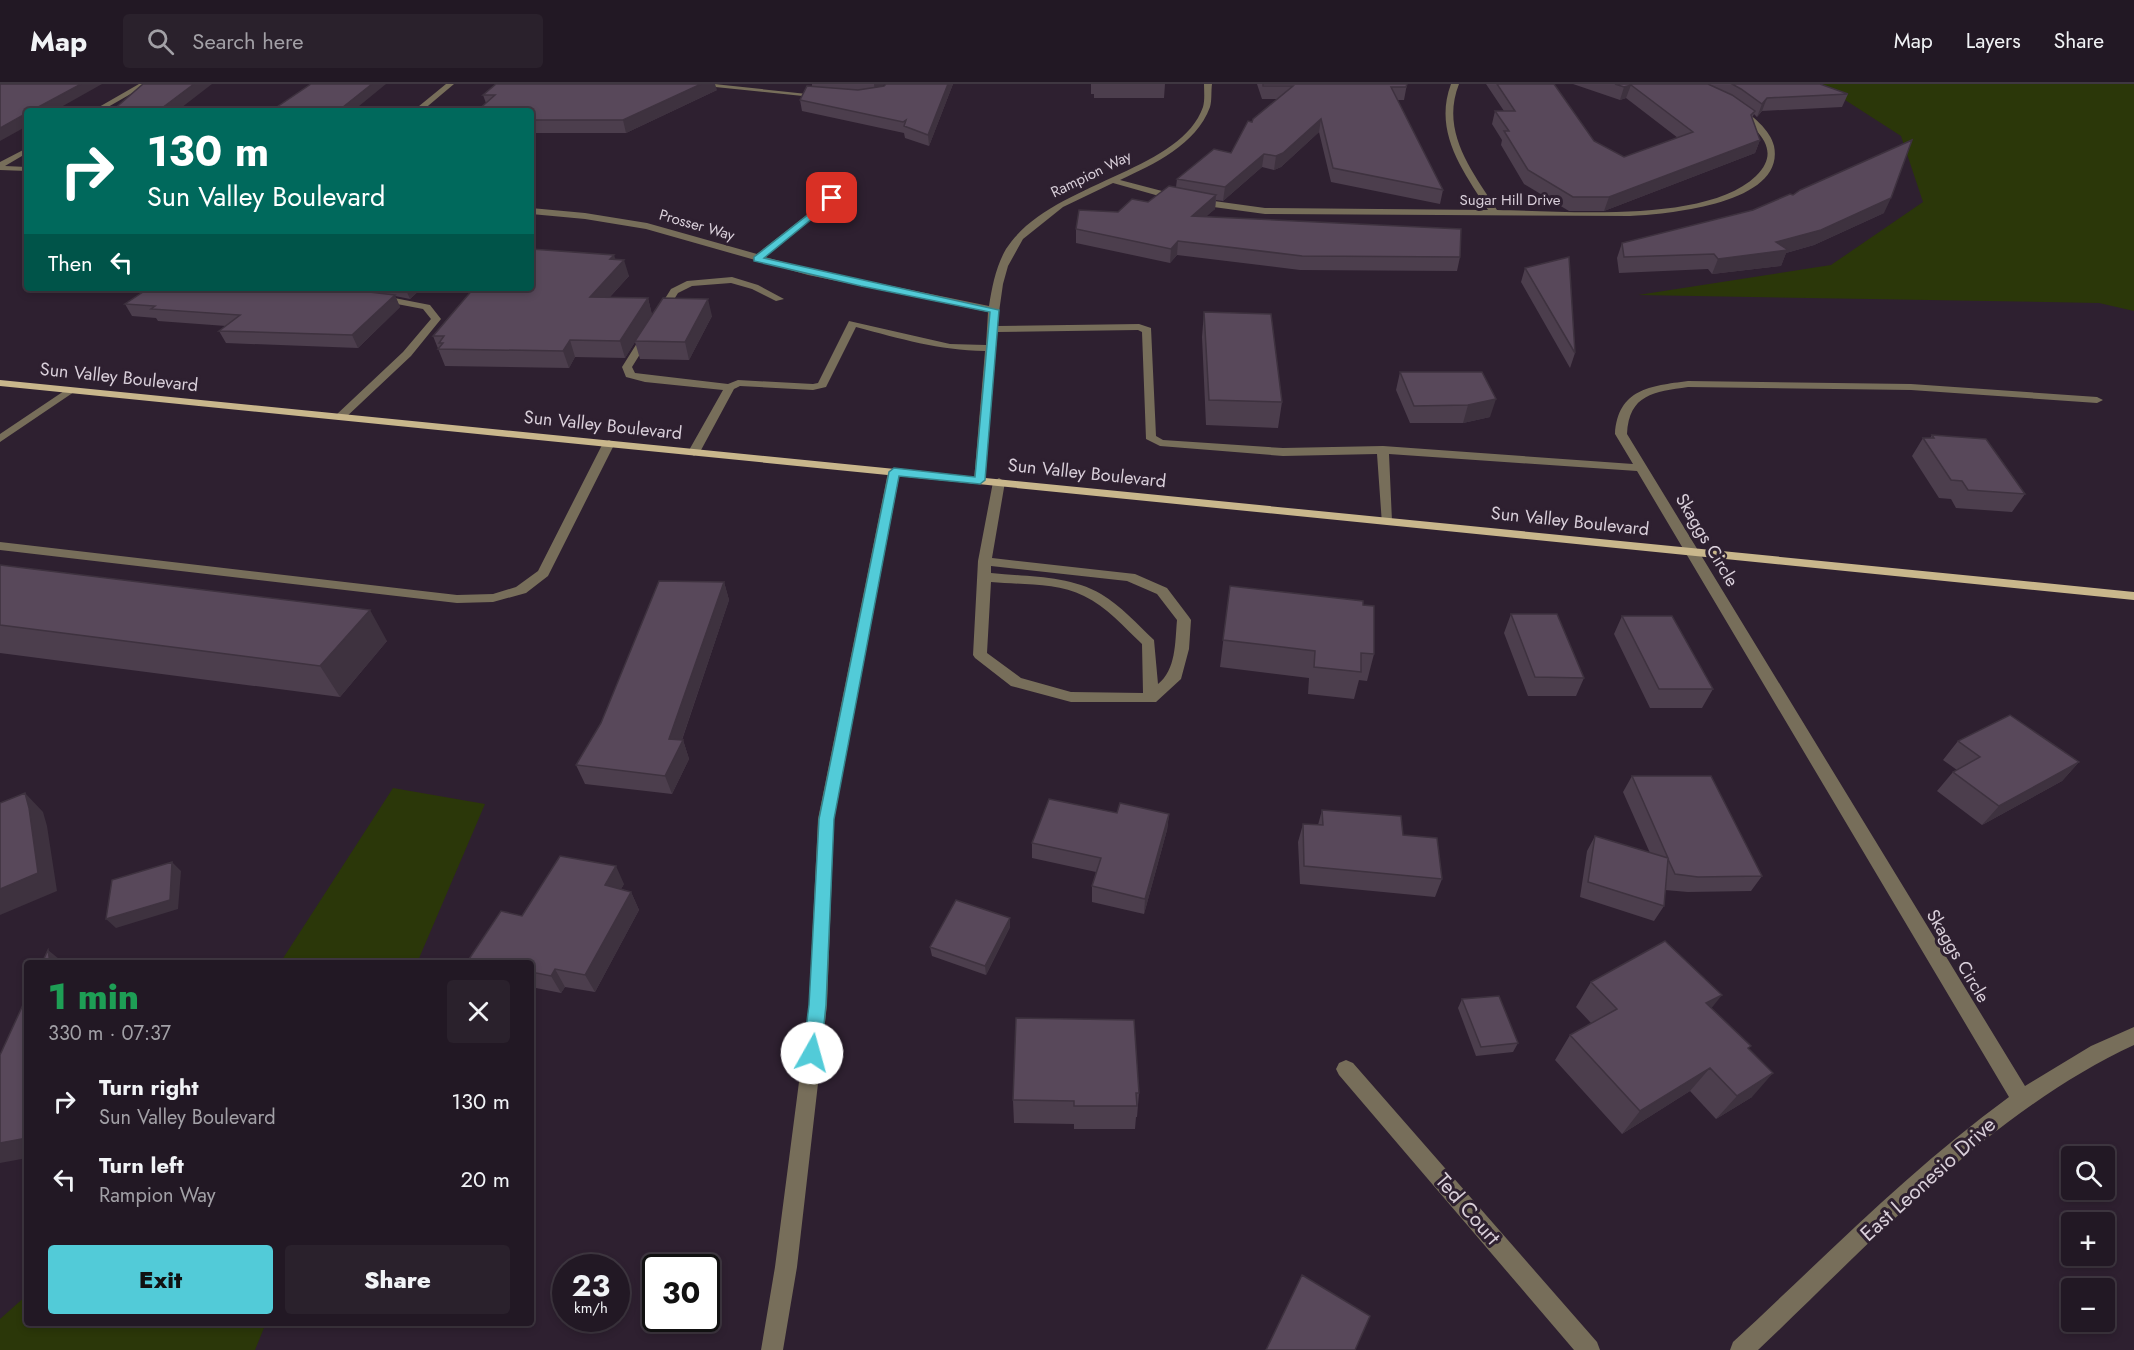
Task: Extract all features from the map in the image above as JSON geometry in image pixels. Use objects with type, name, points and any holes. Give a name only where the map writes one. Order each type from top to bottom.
[{"type":"main road","name":"Sun Valley Boulevard","points":[[0,383],[2134,596]]},
{"type":"street","points":[[101,108],[144,84]]},
{"type":"street","points":[[421,108],[450,84]]},
{"type":"street","points":[[690,84],[834,97]]},
{"type":"street","name":"Rampion Way","points":[[980,480],[994,310],[1005,263],[1011,248],[1019,237],[1055,208],[1158,157],[1188,134],[1206,110],[1208,84]]},
{"type":"street","points":[[1455,84],[1448,98],[1448,125],[1457,147],[1494,213]]},
{"type":"street","name":"Sugar Hill Drive","points":[[1112,180],[1184,200],[1245,209],[1494,213],[1647,212],[1695,206],[1745,189],[1767,171],[1773,160],[1773,148],[1767,135],[1756,123],[1728,104]]},
{"type":"street","points":[[0,166],[24,152]]},
{"type":"street","points":[[0,166],[24,169]]},
{"type":"street","points":[[758,259],[846,187]]},
{"type":"street","name":"Prosser Way","points":[[534,211],[594,217],[647,226],[758,259],[861,284],[994,310]]},
{"type":"street","points":[[779,299],[755,287],[732,280],[690,283],[674,291],[627,367],[630,375],[645,379],[730,387],[738,383],[813,387],[822,385],[853,322],[928,343],[950,347],[991,348]]},
{"type":"street","points":[[340,417],[406,354],[436,319],[426,306],[364,296]]},
{"type":"street","points":[[993,329],[1139,327],[1148,330],[1150,436],[1160,443],[1284,452],[1383,450],[1641,468]]},
{"type":"street","name":"Skaggs Circle","points":[[2021,1098],[1641,468],[1621,434],[1620,418],[1626,406],[1639,396],[1660,388],[1688,384],[1911,387],[2097,400]]},
{"type":"street","points":[[694,452],[730,387]]},
{"type":"street","points":[[0,439],[70,390]]},
{"type":"street","points":[[0,546],[457,599],[493,598],[521,590],[543,573],[609,443]]},
{"type":"street","points":[[1383,450],[1386,521]]},
{"type":"street","points":[[772,1350],[786,1267],[818,1005],[826,819],[894,472]]},
{"type":"street","points":[[985,561],[1130,577],[1162,591],[1184,620],[1182,649],[1174,679],[1151,698],[1071,698],[1016,682],[980,655],[985,561],[999,482]]},
{"type":"street","points":[[984,578],[1056,585],[1086,592],[1115,610],[1149,643],[1151,698]]},
{"type":"street","name":"East Leonesio Drive","points":[[1741,1350],[1948,1156],[2021,1098],[2104,1049],[2134,1036]]},
{"type":"street","name":"Ted Court","points":[[1346,1069],[1589,1350]]},
{"type":"green space","points":[[1814,84],[2134,84],[2134,311],[2099,303],[1638,295],[1831,265],[1923,202],[1901,136],[1828,89]]},
{"type":"green space","points":[[393,788],[485,804],[418,960],[282,960]]},
{"type":"green space","points":[[24,1298],[24,1326],[265,1326],[255,1350],[0,1350],[0,1319]]},
{"type":"building","points":[[0,84],[81,84],[37,108],[24,108],[24,115],[0,128]]},
{"type":"building","points":[[143,84],[194,84],[162,108],[115,108]]},
{"type":"building","points":[[311,84],[372,84],[342,108],[275,108]]},
{"type":"building","points":[[496,84],[701,84],[623,120],[534,120],[534,108],[480,108],[495,95],[483,95]]},
{"type":"building","points":[[886,84],[948,84],[928,135],[904,126],[906,120],[903,122],[800,100],[807,86],[858,90]]},
{"type":"building","points":[[1263,84],[1407,84],[1406,87],[1391,87],[1443,190],[1333,168],[1321,119],[1283,153],[1276,156],[1264,154],[1225,187],[1177,179],[1214,149],[1231,153],[1248,121],[1252,122],[1293,86],[1263,86]]},
{"type":"building","points":[[1497,84],[1554,84],[1594,141],[1624,157],[1693,132],[1631,85],[1624,87],[1615,84],[1708,84],[1732,95],[1755,111],[1751,115],[1760,140],[1609,197],[1573,197],[1528,170],[1504,131],[1509,131],[1495,111],[1515,111]]},
{"type":"building","points":[[1732,84],[1820,84],[1848,94],[1767,98],[1762,104]]},
{"type":"building","points":[[1912,140],[1891,198],[1821,230],[1776,242],[1788,250],[1718,259],[1714,254],[1624,257],[1622,243],[1753,210],[1790,194],[1793,195]]},
{"type":"building","points":[[1169,186],[1216,195],[1192,216],[1461,229],[1460,257],[1302,256],[1178,241],[1171,249],[1076,229],[1079,210],[1118,212],[1132,199],[1148,202]]},
{"type":"building","points":[[534,249],[614,255],[610,259],[624,260],[590,297],[648,298],[620,341],[570,340],[563,351],[438,349],[443,343],[439,343],[444,336],[433,336],[471,291],[534,291]]},
{"type":"building","points":[[1569,257],[1575,353],[1525,268]]},
{"type":"building","points":[[144,291],[361,291],[395,295],[352,335],[219,331],[240,315],[151,309],[155,306],[125,304]]},
{"type":"building","points":[[663,298],[708,299],[685,342],[635,341]]},
{"type":"building","points":[[1204,312],[1271,314],[1282,402],[1209,400]]},
{"type":"building","points":[[1400,372],[1482,372],[1496,399],[1468,405],[1414,406]]},
{"type":"building","points":[[1932,435],[1986,439],[2025,494],[1968,490],[1962,481],[1951,480],[1923,438],[1934,438]]},
{"type":"building","points":[[0,565],[370,610],[320,666],[0,625]]},
{"type":"building","points":[[659,581],[724,582],[669,739],[683,740],[665,776],[576,765],[601,723]]},
{"type":"building","points":[[1230,586],[1363,601],[1363,605],[1374,606],[1374,654],[1361,653],[1361,672],[1314,667],[1315,651],[1223,640]]},
{"type":"building","points":[[1511,614],[1557,614],[1584,678],[1535,677]]},
{"type":"building","points":[[1622,616],[1672,616],[1713,689],[1659,689]]},
{"type":"building","points":[[2010,715],[2079,762],[1999,806],[1953,772],[1980,757],[1958,741]]},
{"type":"building","points":[[1632,776],[1711,776],[1762,876],[1698,877],[1675,874],[1668,859],[1664,906],[1588,882],[1595,836],[1668,858]]},
{"type":"building","points":[[25,793],[38,873],[0,889],[0,803]]},
{"type":"building","points":[[1049,799],[1117,813],[1120,803],[1169,814],[1145,899],[1092,886],[1101,858],[1032,843]]},
{"type":"building","points":[[1322,810],[1401,816],[1403,835],[1437,838],[1442,879],[1304,866],[1303,824],[1323,825]]},
{"type":"building","points":[[560,856],[616,866],[605,885],[631,892],[585,975],[555,969],[551,976],[534,973],[534,960],[469,959],[501,911],[522,916]]},
{"type":"building","points":[[172,862],[170,900],[106,919],[112,880]]},
{"type":"building","points":[[956,900],[1010,918],[985,966],[930,947]]},
{"type":"building","points":[[1665,941],[1722,995],[1706,1003],[1751,1046],[1748,1048],[1773,1073],[1737,1096],[1710,1068],[1640,1111],[1570,1035],[1617,1009],[1591,982]]},
{"type":"building","points":[[48,950],[50,960],[43,960]]},
{"type":"building","points":[[1499,996],[1518,1043],[1481,1047],[1462,999]]},
{"type":"building","points":[[24,1003],[24,1139],[0,1143],[0,1055]]},
{"type":"building","points":[[1016,1018],[1134,1020],[1139,1093],[1136,1093],[1137,1106],[1074,1106],[1074,1101],[1013,1100]]},
{"type":"building","points":[[1302,1275],[1370,1316],[1355,1350],[1266,1350]]},
{"type":"route","points":[[812,1053],[818,1005],[826,819],[894,472],[980,480],[994,310],[861,284],[758,259],[832,198]]}]
